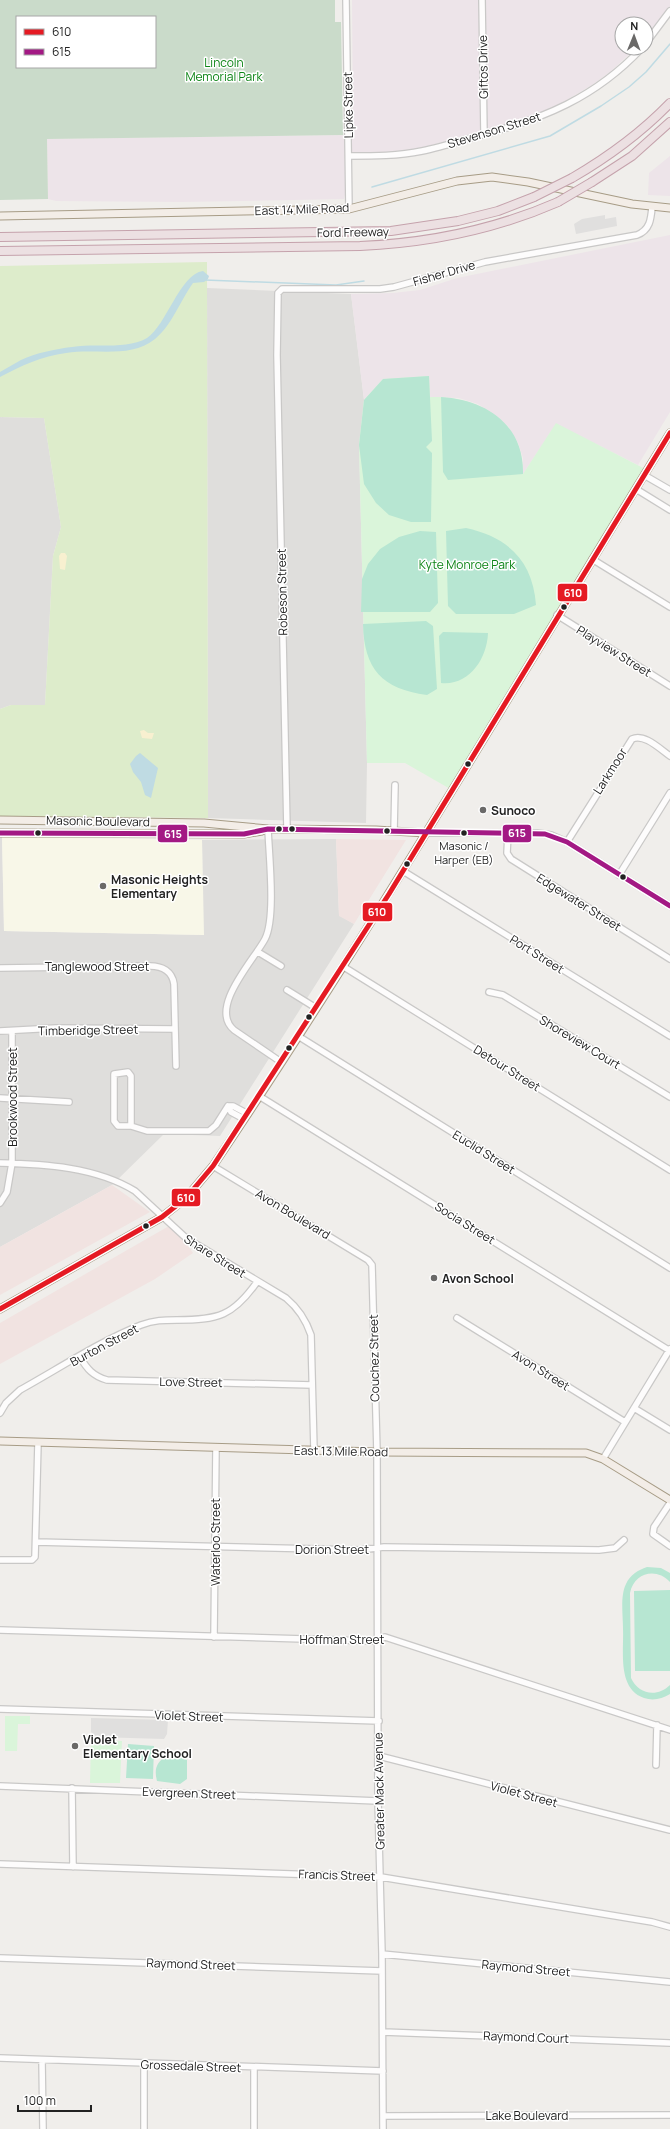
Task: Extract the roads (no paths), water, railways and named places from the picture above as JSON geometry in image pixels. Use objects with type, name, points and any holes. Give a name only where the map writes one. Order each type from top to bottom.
[{"type":"highway","name":"Ford Freeway","points":[[0,237],[390,231],[458,222],[534,197],[572,178],[627,142],[670,103]]},
{"type":"highway","name":"Ford Freeway","points":[[0,250],[360,246],[409,243],[466,234],[522,216],[558,202],[632,156],[670,122]]},
{"type":"main road","name":"East 14 Mile Road","points":[[0,216],[349,209],[457,181],[492,177],[528,182],[652,207],[670,208]]},
{"type":"main road","points":[[0,1309],[162,1217],[186,1198],[213,1166],[344,966],[557,615],[670,433]]},
{"type":"main road","name":"Masonic Boulevard","points":[[0,820],[204,823],[288,830],[394,831],[426,833]]},
{"type":"main road","points":[[19,833],[38,829],[62,829],[66,827],[68,821]]},
{"type":"main road","points":[[141,834],[145,825],[153,822]]},
{"type":"main road","points":[[168,822],[176,828],[178,834]]},
{"type":"main road","points":[[204,823],[206,834]]},
{"type":"main road","name":"Masonic Boulevard","points":[[0,832],[244,834],[268,829]]},
{"type":"main road","name":"East 13 Mile Road","points":[[0,1441],[377,1452],[577,1453],[602,1459],[670,1501]]},
{"type":"street","name":"Lipke Street","points":[[346,0],[349,209]]},
{"type":"street","name":"Giftos Drive","points":[[482,0],[484,134]]},
{"type":"street","points":[[654,32],[670,11]]},
{"type":"street","name":"Stevenson Street","points":[[349,156],[390,155],[422,151],[510,128],[545,116],[584,96],[622,68],[634,56]]},
{"type":"street","name":"Fisher Drive","points":[[277,356],[277,296],[282,289],[388,288],[485,262],[637,235],[644,232],[647,228],[652,207]]},
{"type":"street","name":"Robeson Street","points":[[277,356],[288,830]]},
{"type":"street","points":[[644,475],[670,490]]},
{"type":"street","points":[[636,489],[670,510]]},
{"type":"street","points":[[592,559],[670,607]]},
{"type":"street","name":"Playview Street","points":[[557,615],[670,686]]},
{"type":"street","name":"Larkmoor","points":[[567,842],[632,739],[635,737],[644,739],[670,756]]},
{"type":"street","points":[[394,831],[395,785]]},
{"type":"street","points":[[619,875],[670,793]]},
{"type":"street","points":[[268,829],[270,924],[268,933],[258,952],[229,997],[225,1010],[226,1020],[234,1030],[281,1062]]},
{"type":"street","name":"Masonic Boulevard","points":[[426,833],[545,834],[567,842],[670,906]]},
{"type":"street","name":"Edgewater Street","points":[[508,834],[507,853],[511,859],[670,959]]},
{"type":"street","name":"Port Street","points":[[403,871],[670,1036]]},
{"type":"street","points":[[258,952],[281,966]]},
{"type":"street","name":"Detour Street","points":[[344,966],[670,1170]]},
{"type":"street","name":"Tanglewood Street","points":[[0,968],[160,967],[167,970],[174,979],[176,1066]]},
{"type":"street","points":[[287,990],[316,1008]]},
{"type":"street","name":"Shoreview Court","points":[[489,992],[503,995],[670,1097]]},
{"type":"street","name":"Timberidge Street","points":[[0,1031],[56,1028],[175,1029]]},
{"type":"street","name":"Brookwood Street","points":[[0,1203],[9,1183],[12,1163],[12,1031]]},
{"type":"street","name":"Euclid Street","points":[[298,1036],[670,1268]]},
{"type":"street","points":[[131,1126],[131,1076],[128,1072],[118,1072],[114,1074],[114,1121],[118,1126],[131,1126],[147,1131],[209,1131],[216,1124],[228,1106],[231,1112],[246,1117]]},
{"type":"street","name":"Socia Street","points":[[259,1096],[670,1350]]},
{"type":"street","points":[[0,1098],[69,1102]]},
{"type":"street","name":"Share Street","points":[[0,1163],[72,1169],[114,1180],[135,1191],[186,1238],[257,1282],[286,1298],[295,1305],[305,1321],[311,1336],[314,1450]]},
{"type":"street","name":"Avon Boulevard","points":[[213,1166],[368,1260],[372,1264]]},
{"type":"street","name":"Couchez Street","points":[[372,1264],[377,1452]]},
{"type":"street","name":"Burton Street","points":[[0,1413],[6,1403],[20,1390],[143,1324],[159,1320],[203,1320],[214,1318],[236,1308],[257,1282]]},
{"type":"street","name":"Avon Street","points":[[457,1318],[625,1422]]},
{"type":"street","points":[[602,1459],[670,1350]]},
{"type":"street","name":"Love Street","points":[[80,1357],[93,1374],[107,1380],[312,1385]]},
{"type":"street","points":[[634,1408],[670,1430]]},
{"type":"street","points":[[0,1560],[34,1559],[36,1542],[38,1443]]},
{"type":"street","name":"Waterloo Street","points":[[214,1637],[216,1447]]},
{"type":"street","name":"Greater Mack Avenue","points":[[377,1452],[379,1639],[378,1801],[381,1877],[383,2129]]},
{"type":"street","points":[[670,1501],[654,1527],[653,1534],[670,1546]]},
{"type":"street","name":"Dorion Street","points":[[36,1542],[214,1547],[378,1549],[384,1547],[599,1550],[615,1548],[624,1540]]},
{"type":"street","name":"Hoffman Street","points":[[0,1630],[372,1641],[385,1637],[670,1730]]},
{"type":"street","name":"Violet Street","points":[[0,1709],[379,1721]]},
{"type":"street","points":[[656,1765],[657,1725]]},
{"type":"street","name":"Violet Street","points":[[379,1756],[670,1830]]},
{"type":"street","name":"Evergreen Street","points":[[0,1786],[378,1801]]},
{"type":"street","points":[[72,1788],[73,1867]]},
{"type":"street","name":"Francis Street","points":[[0,1864],[381,1877],[652,1922],[670,1927]]},
{"type":"street","name":"Raymond Street","points":[[382,1954],[670,1982]]},
{"type":"street","name":"Raymond Street","points":[[0,1958],[382,1971]]},
{"type":"street","name":"Raymond Court","points":[[383,2032],[670,2043]]},
{"type":"street","name":"Grossedale Street","points":[[0,2058],[254,2068],[383,2071]]},
{"type":"street","points":[[42,2060],[43,2129]]},
{"type":"street","points":[[144,2064],[144,2129]]},
{"type":"street","points":[[254,2068],[254,2129]]},
{"type":"street","name":"Lake Boulevard","points":[[383,2116],[670,2115]]},
{"type":"water","points":[[203,271],[209,276],[208,279],[204,282],[193,283],[166,327],[155,339],[145,345],[124,351],[57,354],[32,362],[0,377],[0,372],[21,360],[39,353],[81,346],[130,344],[147,338],[161,323],[180,290],[187,281],[195,274]]},
{"type":"water","points":[[140,753],[158,768],[151,798],[145,795],[141,782],[133,772],[130,764]]},
{"type":"waterway","points":[[372,187],[550,136],[601,106],[629,87],[646,72],[670,44]]},
{"type":"waterway","points":[[205,280],[336,285],[364,281]]},
{"type":"place","name":"Sunoco","points":[[483,810]]},
{"type":"place","name":"Masonic / Harper (EB)","points":[[464,833]]},
{"type":"place","name":"Masonic Heights Elementary","points":[[103,886]]},
{"type":"place","name":"Avon School","points":[[434,1278]]},
{"type":"place","name":"Violet Elementary School","points":[[75,1746]]},
{"type":"park label","name":"Lincoln Memorial Park","points":[[224,69]]},
{"type":"park label","name":"Kyte Monroe Park","points":[[467,564]]}]
